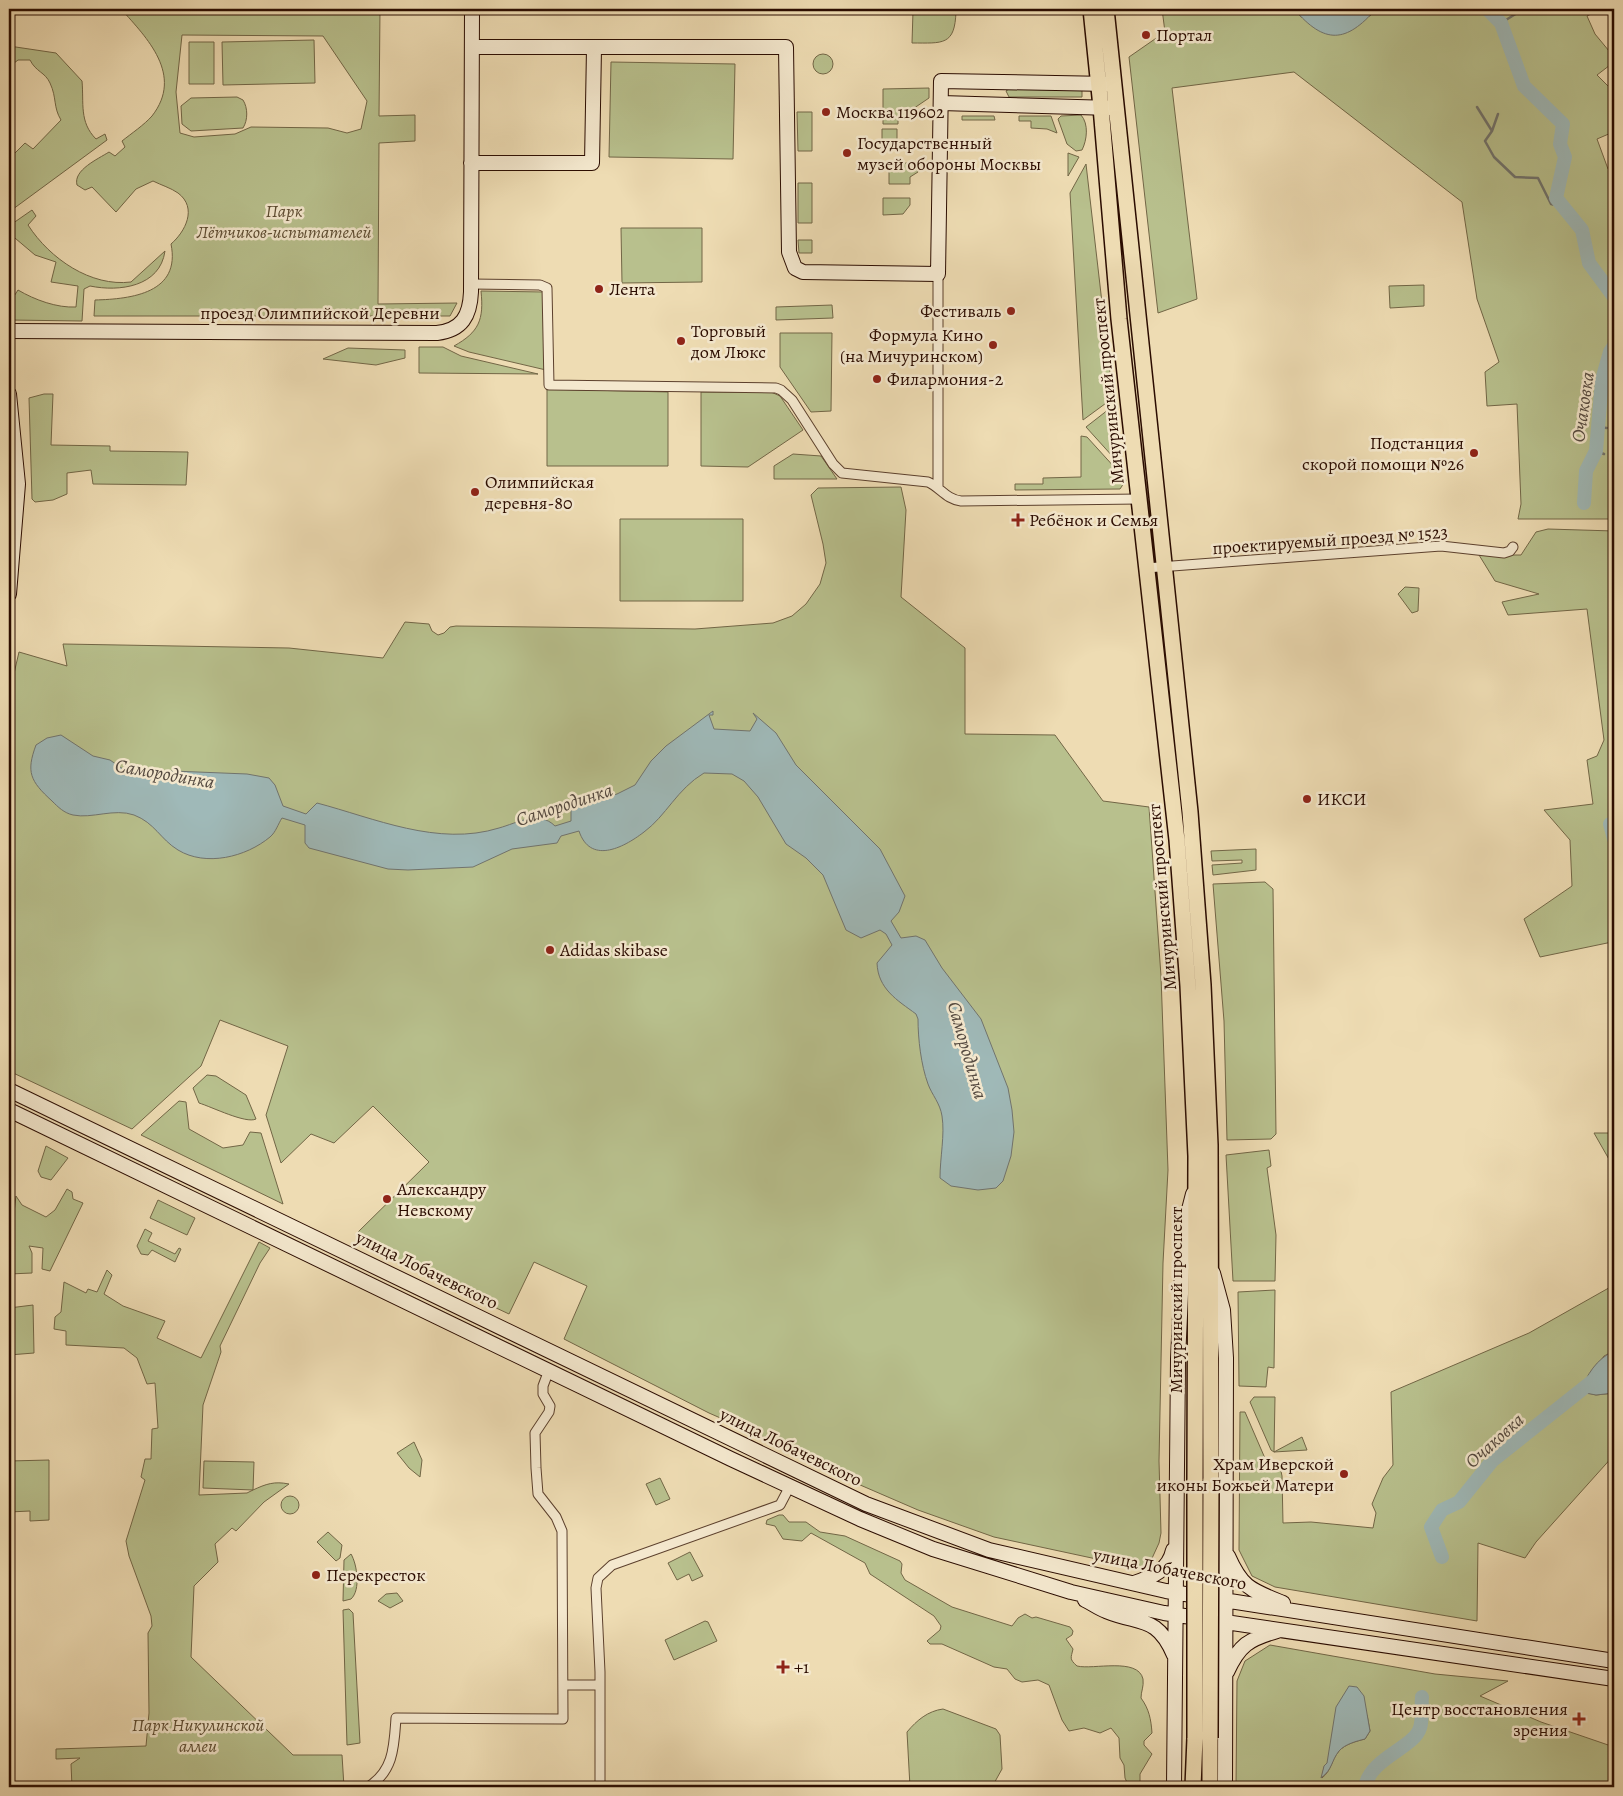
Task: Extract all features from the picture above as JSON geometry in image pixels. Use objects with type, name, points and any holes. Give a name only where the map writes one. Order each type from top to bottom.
[{"type":"main road","name":"проезд Олимпийской Деревни","points":[[9,330],[437,333],[455,329],[465,319],[470,304],[472,9]]},
{"type":"main road","name":"Мичуринский проспект","points":[[1091,9],[1099,83],[1109,107],[1163,567],[1190,812],[1203,985],[1210,1145],[1211,1480],[1202,1738],[1193,1787]]},
{"type":"main road","name":"Мичуринский проспект","points":[[1106,9],[1115,84],[1109,107],[1119,319],[1178,840],[1192,1042],[1196,1156],[1194,1188],[1195,1481],[1202,1738],[1210,1787]]},
{"type":"main road","points":[[472,47],[786,47],[789,252],[795,268],[803,272],[938,274],[941,81],[1115,84]]},
{"type":"main road","points":[[471,162],[592,163],[594,48]]},
{"type":"main road","points":[[1003,104],[996,92],[1004,81]]},
{"type":"main road","points":[[941,103],[1109,107]]},
{"type":"main road","points":[[9,394],[18,484],[9,594]]},
{"type":"main road","name":"улица Лобачевского","points":[[9,1090],[875,1507],[989,1550],[1177,1592],[1614,1660]]},
{"type":"main road","name":"улица Лобачевского","points":[[9,1110],[790,1486],[860,1519],[933,1549],[1071,1592],[1177,1614],[1614,1679]]},
{"type":"main road","points":[[1174,1787],[1178,1359],[1184,1229],[1194,1188]]},
{"type":"main road","points":[[1210,1260],[1223,1310],[1224,1330],[1227,1465],[1224,1677],[1225,1787]]},
{"type":"main road","points":[[1176,1515],[1185,1532],[1200,1539],[1216,1532],[1226,1516]]},
{"type":"main road","points":[[1134,1583],[1150,1578],[1166,1566],[1171,1559],[1176,1534]]},
{"type":"main road","points":[[1226,1549],[1237,1576],[1250,1589],[1302,1611]]},
{"type":"main road","points":[[1071,1592],[1105,1611],[1149,1623],[1168,1640],[1175,1656]]},
{"type":"main road","points":[[1224,1677],[1242,1647],[1255,1637],[1283,1629]]},
{"type":"main road","points":[[1175,1698],[1189,1681],[1200,1678],[1210,1682],[1225,1701]]},
{"type":"street","points":[[938,274],[938,487]]},
{"type":"street","points":[[471,284],[540,286],[546,288],[549,385],[776,388],[788,395],[833,464],[842,473],[920,480],[938,487],[945,496],[961,501],[1139,499]]},
{"type":"street","name":"проектируемый проезд № 1523","points":[[1146,568],[1441,546],[1504,553],[1510,551],[1513,547]]},
{"type":"street","points":[[313,1256],[307,1246],[311,1241],[320,1240]]},
{"type":"street","points":[[501,1346],[509,1345],[512,1342],[508,1330]]},
{"type":"street","points":[[368,1787],[380,1780],[389,1766],[396,1718],[562,1719],[562,1531],[556,1517],[538,1494],[536,1468],[535,1433],[549,1412],[550,1406],[544,1394],[543,1386],[549,1370]]},
{"type":"street","points":[[600,1787],[600,1685],[596,1588],[598,1578],[612,1564],[780,1505],[790,1486]]},
{"type":"street","points":[[563,1686],[600,1685]]},
{"type":"green space","name":"Парк Лётчиков-испытателей","points":[[121,9],[380,9],[379,116],[415,115],[415,141],[379,143],[378,304],[457,303],[450,316],[94,316],[95,300],[138,295],[151,290],[161,283],[169,273],[172,260],[171,244],[185,227],[188,213],[184,199],[178,193],[153,181],[136,189],[116,212],[92,187],[85,190],[77,185],[79,174],[87,166],[109,152],[115,156],[125,147],[122,141],[152,116],[161,101],[164,86],[163,72],[158,58],[151,45]],"holes":[[[182,35],[323,36],[367,101],[361,129],[347,133],[328,128],[251,127],[235,134],[194,137],[180,133],[176,92]]]},
{"type":"green space","points":[[1162,9],[1294,9],[1301,17],[1370,16],[1376,9],[1593,9],[1593,13],[1587,16],[1595,34],[1614,57],[1614,62],[1597,75],[1614,92],[1614,147],[1611,133],[1597,139],[1608,169],[1614,168],[1614,519],[1518,519],[1521,504],[1517,404],[1487,406],[1485,372],[1499,362],[1477,299],[1462,202],[1294,72],[1172,88],[1197,299],[1158,313],[1129,57],[1165,32]]},
{"type":"green space","points":[[913,11],[956,11],[953,31],[950,37],[939,42],[912,43]]},
{"type":"green space","points":[[314,40],[315,83],[223,85],[222,42]]},
{"type":"green space","points":[[189,42],[214,42],[214,84],[189,84]]},
{"type":"green space","points":[[9,46],[56,53],[82,81],[83,112],[91,133],[96,139],[105,134],[107,140],[9,212],[9,159],[25,143],[33,149],[61,120],[52,88],[46,76],[30,60],[18,60],[9,67]]},
{"type":"green space","points":[[819,54],[827,54],[833,60],[833,68],[827,74],[819,74],[813,68],[813,60]]},
{"type":"green space","points":[[611,62],[735,64],[733,159],[609,157]]},
{"type":"green space","points":[[929,88],[929,98],[898,119],[898,124],[883,124],[883,89]]},
{"type":"green space","points":[[1009,89],[1082,89],[1082,97],[1009,97],[1006,91]]},
{"type":"green space","points":[[237,97],[243,100],[247,110],[247,118],[243,128],[191,131],[182,124],[181,106],[191,98]]},
{"type":"green space","points":[[797,112],[812,112],[812,151],[798,151]]},
{"type":"green space","points":[[1081,115],[1086,127],[1086,137],[1082,150],[1076,151],[1067,144],[1058,119],[1061,116]]},
{"type":"green space","points":[[962,116],[994,116],[995,120],[962,120]]},
{"type":"green space","points":[[1019,116],[1051,116],[1057,133],[1047,129],[1031,128],[1031,121],[1019,121]]},
{"type":"green space","points":[[882,129],[897,129],[897,146],[882,146]]},
{"type":"green space","points":[[1068,153],[1079,157],[1068,176]]},
{"type":"green space","points":[[889,163],[918,163],[918,172],[910,177],[910,184],[889,184]]},
{"type":"green space","points":[[1086,164],[1113,398],[1083,420],[1070,193]]},
{"type":"green space","points":[[798,183],[812,183],[812,223],[798,223]]},
{"type":"green space","points":[[883,198],[910,198],[910,205],[903,214],[883,215]]},
{"type":"green space","points":[[32,210],[36,216],[28,225],[37,237],[60,259],[87,275],[101,280],[131,282],[165,251],[162,263],[147,279],[136,284],[113,288],[90,286],[84,289],[82,321],[9,320],[9,304],[18,290],[46,303],[76,307],[78,286],[51,282],[56,262],[35,255],[9,233],[9,226]]},
{"type":"green space","points":[[621,228],[702,228],[702,282],[622,283]]},
{"type":"green space","points":[[798,240],[812,240],[812,253],[799,253]]},
{"type":"green space","points":[[1424,285],[1424,306],[1390,308],[1389,286]]},
{"type":"green space","points":[[481,291],[544,292],[546,370],[469,352],[454,346],[469,336],[478,324],[482,310]]},
{"type":"green space","points":[[832,305],[833,318],[776,320],[776,307]]},
{"type":"green space","points":[[780,333],[832,333],[831,411],[811,412],[780,367]]},
{"type":"green space","points":[[419,347],[443,347],[461,356],[538,374],[419,373]]},
{"type":"green space","points":[[348,348],[405,350],[405,358],[376,365],[323,359]]},
{"type":"green space","points":[[547,389],[668,392],[668,466],[547,466]]},
{"type":"green space","points":[[701,392],[771,392],[780,396],[803,430],[748,467],[701,466]]},
{"type":"green space","points":[[53,394],[51,445],[110,446],[110,451],[188,452],[186,485],[93,484],[91,470],[67,473],[67,494],[53,500],[35,502],[32,499],[29,398]]},
{"type":"green space","points":[[1113,406],[1118,454],[1114,458],[1086,427]]},
{"type":"green space","points":[[1081,436],[1087,437],[1126,480],[1120,489],[1015,490],[1015,484],[1043,484],[1043,478],[1081,477]]},
{"type":"green space","points":[[793,454],[821,456],[837,479],[774,479],[774,466]]},
{"type":"green space","points":[[901,487],[906,510],[901,597],[965,648],[965,734],[1055,735],[1103,801],[1149,807],[1161,976],[1168,1170],[1163,1263],[1159,1461],[1161,1533],[1159,1543],[1148,1567],[1143,1569],[994,1537],[918,1510],[844,1478],[846,1473],[709,1413],[564,1339],[587,1286],[534,1262],[509,1314],[392,1259],[393,1251],[356,1234],[429,1162],[373,1106],[334,1143],[311,1134],[281,1163],[266,1115],[288,1046],[220,1020],[201,1066],[132,1129],[9,1071],[9,695],[19,652],[67,666],[63,644],[289,648],[383,658],[405,622],[429,624],[432,631],[438,635],[444,633],[450,627],[456,626],[695,629],[773,623],[792,616],[806,604],[820,584],[826,563],[811,495],[818,488]]},
{"type":"green space","points":[[620,519],[743,519],[743,601],[620,601]]},
{"type":"green space","points":[[1548,529],[1614,531],[1614,955],[1612,942],[1540,957],[1524,919],[1572,886],[1570,840],[1544,810],[1593,804],[1587,760],[1597,756],[1604,740],[1587,609],[1508,615],[1502,602],[1539,594],[1495,581],[1479,555],[1521,555],[1536,532]]},
{"type":"green space","points":[[1405,587],[1419,588],[1418,611],[1412,613],[1398,594]]},
{"type":"green space","points":[[1256,849],[1256,870],[1213,875],[1212,865],[1242,863],[1242,860],[1212,861],[1211,851]]},
{"type":"green space","points":[[1265,882],[1273,889],[1276,1134],[1271,1139],[1227,1140],[1224,1021],[1213,884]]},
{"type":"green space","points":[[207,1075],[216,1076],[246,1095],[256,1119],[251,1120],[237,1117],[199,1103],[193,1088]]},
{"type":"green space","points":[[179,1101],[186,1102],[189,1129],[223,1148],[243,1145],[250,1132],[261,1133],[283,1204],[141,1135]]},
{"type":"green space","points":[[1594,1133],[1614,1133],[1614,1168]]},
{"type":"green space","points":[[46,1146],[68,1158],[51,1180],[41,1177],[38,1171]]},
{"type":"green space","points":[[1269,1150],[1271,1166],[1267,1168],[1276,1235],[1275,1281],[1233,1281],[1226,1155]]},
{"type":"green space","points":[[67,1189],[72,1192],[73,1199],[83,1203],[50,1271],[42,1269],[43,1248],[29,1246],[32,1253],[32,1273],[9,1274],[9,1228],[12,1229],[16,1196],[22,1205],[46,1217],[55,1210]]},
{"type":"green space","points":[[158,1200],[195,1218],[187,1235],[150,1218]]},
{"type":"green space","points":[[145,1229],[152,1233],[148,1241],[175,1254],[179,1248],[181,1249],[175,1262],[152,1250],[148,1255],[141,1254],[137,1246]]},
{"type":"green space","name":"Парк Никулинской аллеи","points":[[259,1242],[270,1248],[260,1263],[220,1346],[221,1352],[203,1405],[199,1495],[247,1493],[262,1486],[279,1483],[289,1484],[264,1502],[236,1531],[232,1528],[215,1544],[218,1562],[194,1586],[191,1657],[293,1755],[342,1755],[344,1787],[72,1787],[71,1764],[80,1758],[56,1759],[56,1749],[146,1746],[149,1713],[148,1633],[152,1626],[151,1616],[129,1556],[126,1541],[145,1480],[141,1477],[145,1459],[151,1459],[152,1429],[158,1428],[155,1383],[147,1384],[137,1358],[124,1348],[66,1345],[66,1331],[54,1329],[55,1317],[61,1312],[64,1282],[86,1293],[88,1289],[97,1292],[107,1270],[112,1275],[104,1294],[123,1306],[165,1321],[157,1338],[201,1358]]},
{"type":"green space","points":[[1614,1285],[1614,1351],[1604,1356],[1580,1391],[1596,1395],[1614,1393],[1614,1455],[1536,1542],[1525,1558],[1478,1543],[1477,1621],[1275,1587],[1252,1576],[1239,1550],[1240,1412],[1245,1412],[1264,1456],[1269,1461],[1279,1462],[1282,1476],[1283,1523],[1311,1522],[1373,1528],[1376,1513],[1372,1504],[1383,1478],[1393,1465],[1391,1392],[1529,1333]]},
{"type":"green space","points":[[1275,1290],[1274,1368],[1268,1367],[1266,1387],[1239,1386],[1238,1292]]},
{"type":"green space","points":[[33,1305],[34,1353],[9,1355],[9,1308]]},
{"type":"green space","points":[[1254,1397],[1275,1397],[1274,1452],[1271,1450],[1250,1402]]},
{"type":"green space","points":[[1302,1437],[1307,1450],[1274,1452]]},
{"type":"green space","points":[[414,1442],[422,1460],[420,1477],[409,1468],[397,1453]]},
{"type":"green space","points":[[49,1460],[49,1520],[30,1521],[30,1511],[9,1512],[9,1461]]},
{"type":"green space","points":[[204,1461],[254,1462],[253,1490],[203,1488]]},
{"type":"green space","points":[[660,1478],[670,1499],[656,1505],[646,1484]]},
{"type":"green space","points":[[286,1496],[294,1496],[299,1501],[297,1512],[286,1514],[281,1509],[281,1501]]},
{"type":"green space","points":[[783,1515],[789,1522],[806,1522],[820,1532],[845,1536],[900,1561],[902,1564],[901,1573],[905,1580],[952,1607],[1012,1626],[1018,1618],[1025,1614],[1032,1618],[1036,1617],[1070,1627],[1073,1631],[1072,1635],[1066,1639],[1073,1649],[1071,1658],[1077,1666],[1124,1666],[1139,1672],[1143,1679],[1141,1698],[1149,1714],[1152,1733],[1144,1741],[1144,1745],[1152,1754],[1140,1774],[1140,1787],[1129,1787],[1125,1778],[1124,1765],[1120,1758],[1119,1738],[1111,1728],[1100,1733],[1084,1728],[1069,1731],[1062,1720],[1049,1685],[1038,1680],[1022,1682],[1015,1679],[1007,1669],[994,1667],[942,1644],[930,1644],[927,1641],[940,1630],[941,1626],[934,1616],[870,1574],[865,1563],[811,1533],[802,1541],[783,1539],[775,1526],[766,1524],[767,1520]]},
{"type":"green space","points":[[328,1532],[342,1545],[340,1558],[336,1561],[317,1542]]},
{"type":"green space","points":[[690,1552],[703,1576],[692,1581],[689,1574],[677,1580],[668,1563]]},
{"type":"green space","points":[[351,1554],[356,1570],[356,1590],[351,1599],[343,1601],[344,1560]]},
{"type":"green space","points":[[397,1593],[403,1601],[390,1608],[378,1601],[386,1594]]},
{"type":"green space","points":[[349,1609],[353,1613],[360,1743],[347,1745],[343,1610]]},
{"type":"green space","points":[[705,1621],[708,1622],[717,1641],[674,1660],[665,1640]]},
{"type":"green space","points":[[1270,1645],[1435,1674],[1508,1681],[1480,1696],[1541,1722],[1614,1747],[1614,1787],[1236,1787],[1237,1681],[1245,1661]],"holes":[[[1367,1715],[1370,1731],[1365,1739],[1348,1745],[1339,1751],[1328,1772],[1322,1778],[1324,1767]]]},
{"type":"green space","points":[[943,1709],[996,1729],[1000,1735],[1002,1769],[992,1787],[910,1787],[907,1732],[923,1717]]},
{"type":"water","points":[[1294,9],[1376,9],[1355,28],[1335,35],[1326,34],[1316,29]]},
{"type":"water","name":"Самородинка","points":[[713,711],[713,715],[709,715],[714,729],[750,731],[757,719],[753,713],[776,733],[796,765],[880,849],[905,896],[899,912],[891,921],[901,938],[916,936],[925,940],[942,968],[981,1019],[1008,1088],[1014,1132],[1011,1156],[1003,1181],[996,1188],[978,1190],[951,1186],[940,1178],[942,1116],[940,1107],[928,1084],[923,1069],[918,1019],[916,1014],[890,993],[878,972],[877,963],[892,945],[886,934],[880,930],[861,938],[846,930],[823,875],[806,858],[786,844],[758,797],[744,781],[732,774],[704,773],[679,794],[652,826],[617,848],[599,850],[591,847],[584,841],[579,831],[561,836],[557,843],[512,849],[473,867],[408,870],[388,869],[309,848],[305,843],[305,825],[282,818],[272,835],[249,850],[213,859],[189,855],[172,846],[147,822],[134,815],[111,813],[80,816],[61,810],[39,788],[32,776],[31,769],[36,745],[47,738],[61,735],[93,756],[110,760],[123,769],[247,774],[269,778],[275,785],[283,806],[306,814],[317,803],[406,828],[453,834],[476,833],[535,818],[549,821],[555,826],[571,821],[571,808],[574,806],[617,794],[635,785],[651,761],[666,746]]},
{"type":"water","points":[[1614,1351],[1614,1393],[1596,1395],[1580,1392],[1597,1363]]},
{"type":"water","points":[[1349,1686],[1357,1687],[1364,1696],[1370,1731],[1365,1739],[1344,1746],[1336,1755],[1328,1771],[1321,1778],[1324,1766],[1327,1763],[1336,1707]]},
{"type":"waterway","name":"Очаковка","points":[[1487,9],[1501,23],[1524,86],[1563,124],[1560,144],[1565,157],[1556,198],[1582,230],[1589,263],[1614,297]]},
{"type":"waterway","points":[[1501,23],[1522,10]]},
{"type":"waterway","points":[[1477,107],[1492,131],[1485,141],[1494,157],[1515,177],[1538,178],[1551,204],[1563,207]]},
{"type":"waterway","points":[[1492,131],[1498,114]]},
{"type":"waterway","name":"Очаковка","points":[[1584,503],[1586,471],[1596,451],[1602,380],[1610,352],[1614,346]]},
{"type":"waterway","points":[[1602,380],[1614,379]]},
{"type":"waterway","name":"Очаковка","points":[[1596,427],[1607,428]]},
{"type":"waterway","points":[[1596,451],[1604,454]]},
{"type":"waterway","name":"Очаковка","points":[[1610,824],[1614,839]]},
{"type":"waterway","name":"Очаковка","points":[[1442,1557],[1431,1527],[1442,1510],[1459,1502],[1492,1461],[1614,1364]]},
{"type":"waterway","name":"Очаковка","points":[[1365,1787],[1375,1768],[1410,1742],[1416,1735],[1421,1724],[1422,1697]]},
{"type":"place","name":"Портал","points":[[1146,35]]},
{"type":"place","name":"Москва 119602","points":[[826,112]]},
{"type":"place","name":"Государственный музей обороны Москвы","points":[[847,153]]},
{"type":"place","name":"Лента","points":[[599,289]]},
{"type":"place","name":"Фестиваль","points":[[1011,311]]},
{"type":"place","name":"Торговый дом Люкс","points":[[681,341]]},
{"type":"place","name":"Формула Кино (на Мичуринском)","points":[[993,345]]},
{"type":"place","name":"Филармония-2","points":[[877,379]]},
{"type":"place","name":"Подстанция скорой помощи №26","points":[[1474,453]]},
{"type":"place","name":"Олимпийская деревня-80","points":[[475,492]]},
{"type":"place","name":"Ребёнок и Семья","points":[[1018,520]]},
{"type":"place","name":"ИКСИ","points":[[1307,799]]},
{"type":"place","name":"Adidas skibase","points":[[550,950]]},
{"type":"place","name":"Александру Невскому","points":[[387,1199]]},
{"type":"place","name":"Храм Иверской иконы Божьей Матери","points":[[1344,1474]]},
{"type":"place","name":"Перекресток","points":[[316,1575]]},
{"type":"place","name":"+1","points":[[783,1667]]},
{"type":"place","name":"Центр восстановления зрения","points":[[1579,1719]]}]
